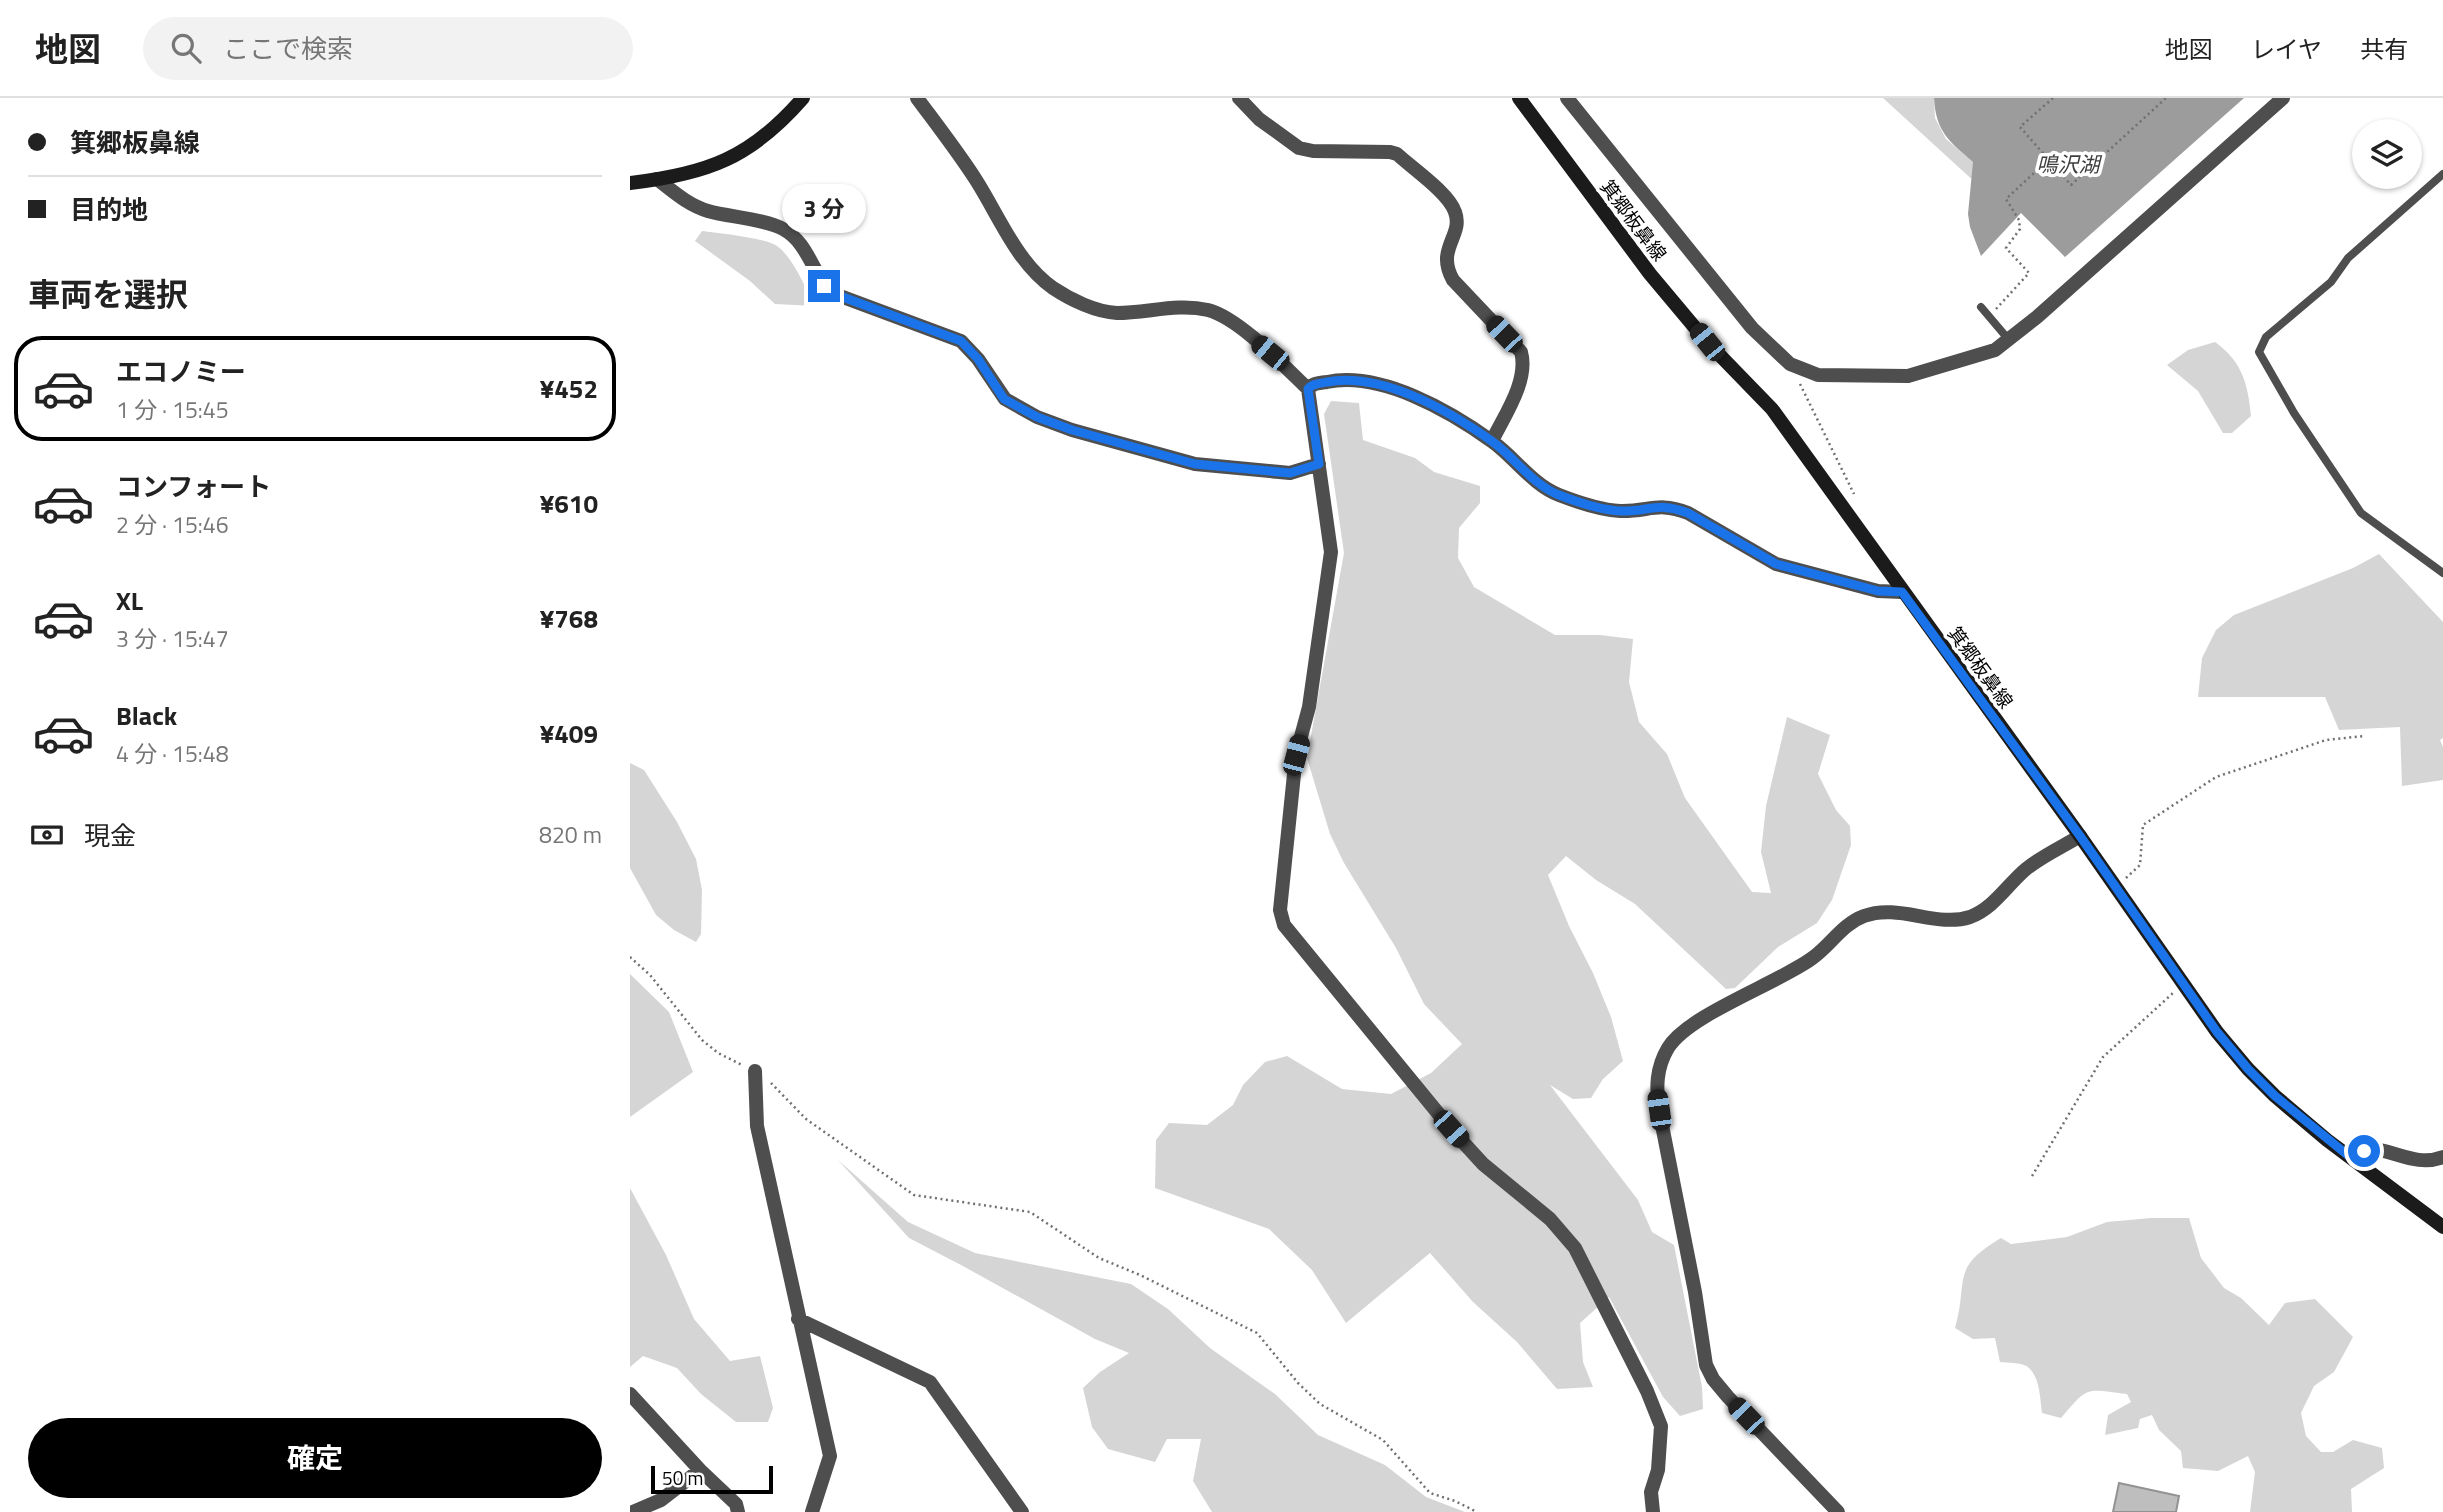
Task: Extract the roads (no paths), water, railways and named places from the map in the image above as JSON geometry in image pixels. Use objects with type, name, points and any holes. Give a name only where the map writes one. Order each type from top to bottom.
[{"type":"main road","points":[[630,183],[699,170],[740,154],[782,121],[803,98]]},
{"type":"main road","name":"箕郷板鼻線","points":[[1519,98],[1650,274],[1707,342],[1772,409],[2080,836],[2217,1032],[2248,1069],[2295,1114],[2355,1161],[2439,1220]]},
{"type":"street","points":[[917,98],[976,180],[1027,263],[1052,288],[1081,303],[1116,313],[1179,306],[1210,311],[1231,322],[1270,353],[1308,389],[1331,552],[1309,708],[1296,755],[1280,910],[1284,925],[1451,1129],[1483,1164],[1550,1219],[1575,1248],[1647,1391],[1661,1426],[1658,1470],[1651,1492],[1653,1512]]},
{"type":"street","points":[[1239,98],[1259,119],[1299,148],[1313,151],[1397,154],[1451,202],[1457,224],[1447,254],[1446,267],[1453,280],[1521,352],[1524,363],[1515,395],[1492,441]]},
{"type":"street","points":[[1567,98],[1752,328],[1781,358],[1818,375],[1908,376],[1994,351],[2009,340],[2283,98]]},
{"type":"street","points":[[657,180],[698,207],[782,228],[801,243],[824,286],[832,293],[961,341],[978,359],[1004,399],[1037,417],[1072,430],[1195,464],[1290,473],[1319,464]]},
{"type":"street","points":[[1308,389],[1311,385],[1342,379],[1371,382],[1401,391],[1447,413],[1492,441],[1542,486],[1557,494],[1613,510],[1658,506],[1675,508],[1776,564],[1878,591],[1902,592]]},
{"type":"street","points":[[1838,1512],[1728,1397],[1713,1379],[1706,1365],[1695,1292],[1659,1110],[1659,1067],[1669,1046],[1686,1028],[1812,959],[1864,916],[1893,912],[1967,918],[1987,908],[2029,867],[2080,836]]},
{"type":"street","points":[[755,1071],[757,1126],[830,1456],[812,1512]]},
{"type":"street","points":[[2355,1161],[2369,1148],[2418,1161],[2430,1162],[2443,1157]]},
{"type":"street","points":[[798,1319],[930,1382],[1022,1512]]},
{"type":"street","points":[[630,1394],[700,1470],[736,1504],[738,1512]]},
{"type":"street","points":[[633,1512],[661,1500],[700,1470]]},
{"type":"lane","points":[[2443,174],[2348,258],[2331,282],[2266,337],[2259,352],[2294,413],[2361,513],[2443,573]]},
{"type":"lane","points":[[1981,307],[2009,340]]},
{"type":"water","name":"鳴沢湖","points":[[1934,98],[2244,98],[2065,257],[2021,213],[1981,256],[1968,214],[1973,162],[1945,135],[1935,110]]}]
